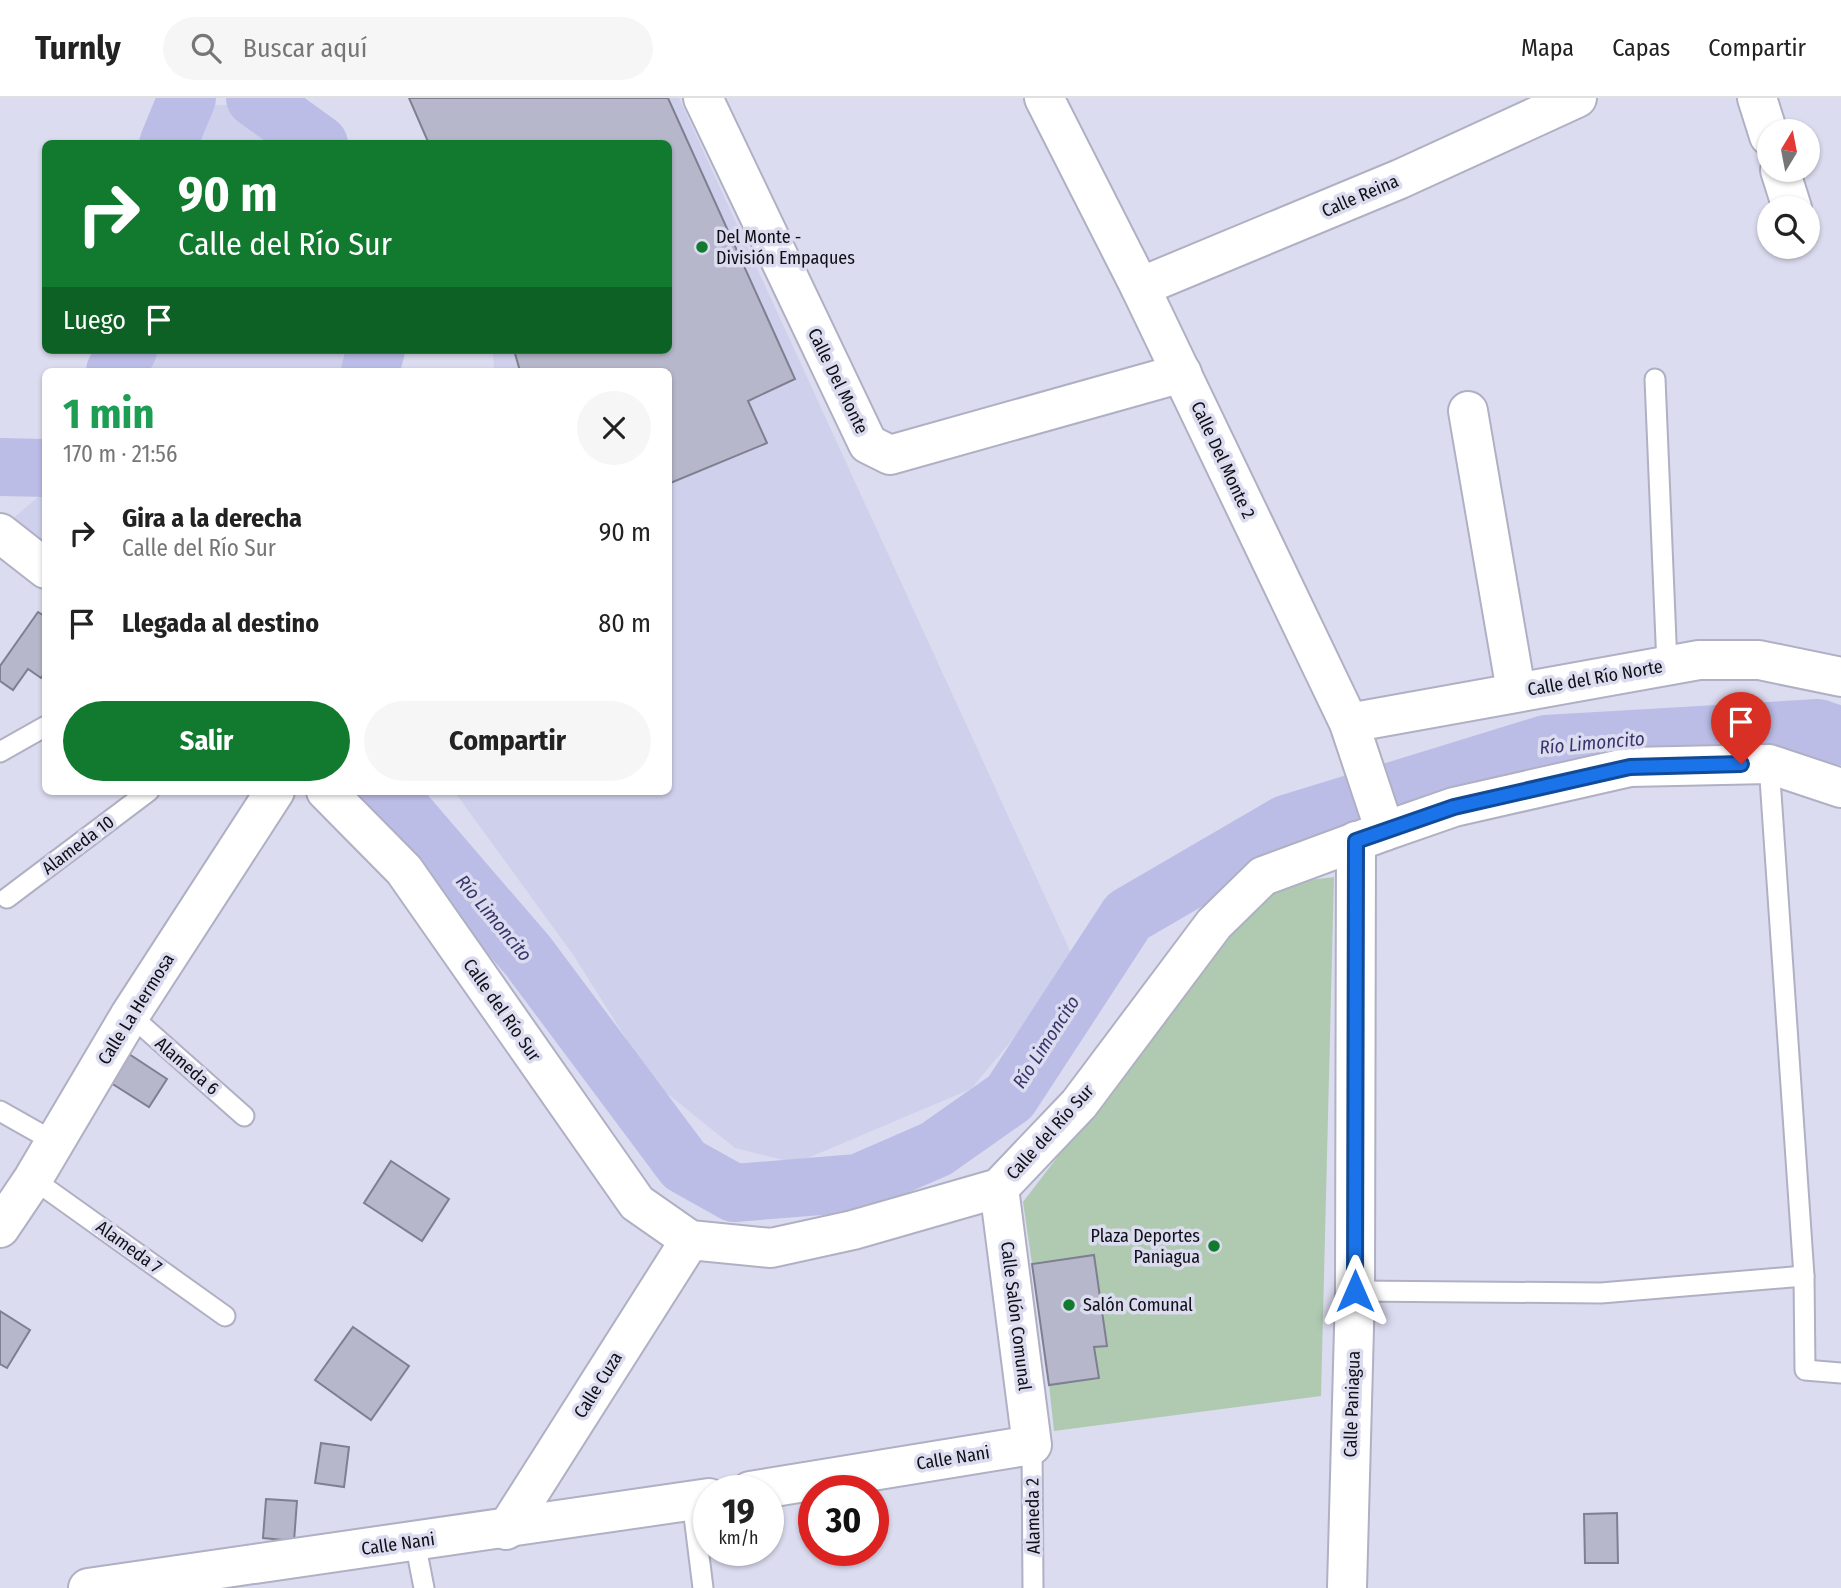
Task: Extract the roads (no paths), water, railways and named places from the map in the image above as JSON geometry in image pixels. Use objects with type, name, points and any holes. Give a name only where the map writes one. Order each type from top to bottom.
[{"type":"street","name":"Calle Del Monte","points":[[703,98],[868,444],[890,455],[1182,373]]},
{"type":"street","name":"Calle Del Monte 2","points":[[1044,98],[1182,373],[1355,738],[1373,828]]},
{"type":"street","name":"Calle Reina","points":[[1140,287],[1400,179],[1577,98]]},
{"type":"street","points":[[1757,98],[1764,119]]},
{"type":"street","points":[[1468,411],[1516,691]]},
{"type":"street","points":[[0,533],[42,566]]},
{"type":"street","name":"Calle del Río Norte","points":[[1355,738],[1516,691],[1699,660],[1759,660],[1841,677]]},
{"type":"street","name":"Calle del Río Sur","points":[[330,795],[404,870],[637,1203],[690,1240],[771,1248],[853,1230],[999,1188],[1079,1104],[1214,924],[1263,876],[1373,828],[1630,767],[1769,764],[1841,788]]},
{"type":"street","name":"Calle La Hermosa","points":[[0,1228],[33,1179],[53,1141],[130,1016],[272,795]]},
{"type":"street","name":"Calle Paniagua","points":[[1347,1588],[1355,1291],[1373,828]]},
{"type":"street","name":"Calle Salón Comunal","points":[[999,1188],[1032,1445]]},
{"type":"street","name":"Calle Cuza","points":[[506,1530],[690,1240]]},
{"type":"street","name":"Calle Nani","points":[[784,1485],[1032,1445]]},
{"type":"street","name":"Calle Nani","points":[[109,1586],[506,1530],[693,1500]]},
{"type":"lane","points":[[1655,379],[1667,665]]},
{"type":"lane","points":[[0,752],[42,728]]},
{"type":"lane","points":[[1769,764],[1804,1276],[1805,1370],[1841,1373]]},
{"type":"lane","name":"Alameda 10","points":[[7,898],[144,795]]},
{"type":"lane","name":"Alameda 6","points":[[130,1016],[244,1116]]},
{"type":"lane","points":[[0,1111],[53,1141]]},
{"type":"lane","name":"Alameda 7","points":[[33,1179],[225,1316]]},
{"type":"lane","points":[[1355,1291],[1601,1293],[1804,1276]]},
{"type":"lane","name":"Alameda 2","points":[[1032,1445],[1033,1588]]},
{"type":"lane","points":[[415,1542],[424,1588]]},
{"type":"lane","points":[[702,1566],[703,1588]]},
{"type":"waterway","name":"Río Limoncito","points":[[170,140],[187,98]]},
{"type":"waterway","name":"Río Limoncito","points":[[255,98],[313,140]]},
{"type":"waterway","name":"Río Limoncito","points":[[117,368],[126,354]]},
{"type":"waterway","name":"Río Limoncito","points":[[371,368],[375,354]]},
{"type":"waterway","name":"Río Limoncito","points":[[0,467],[42,468]]},
{"type":"waterway","name":"Río Limoncito","points":[[389,795],[528,956],[684,1165],[734,1193],[858,1183],[936,1149],[1010,1097],[1128,916],[1286,824],[1546,744],[1818,728],[1841,736]]},
{"type":"place","name":"Del Monte - División Empaques","points":[[702,247]]},
{"type":"place","name":"Plaza Deportes Paniagua","points":[[1214,1246]]},
{"type":"place","name":"Salón Comunal","points":[[1069,1305]]}]
